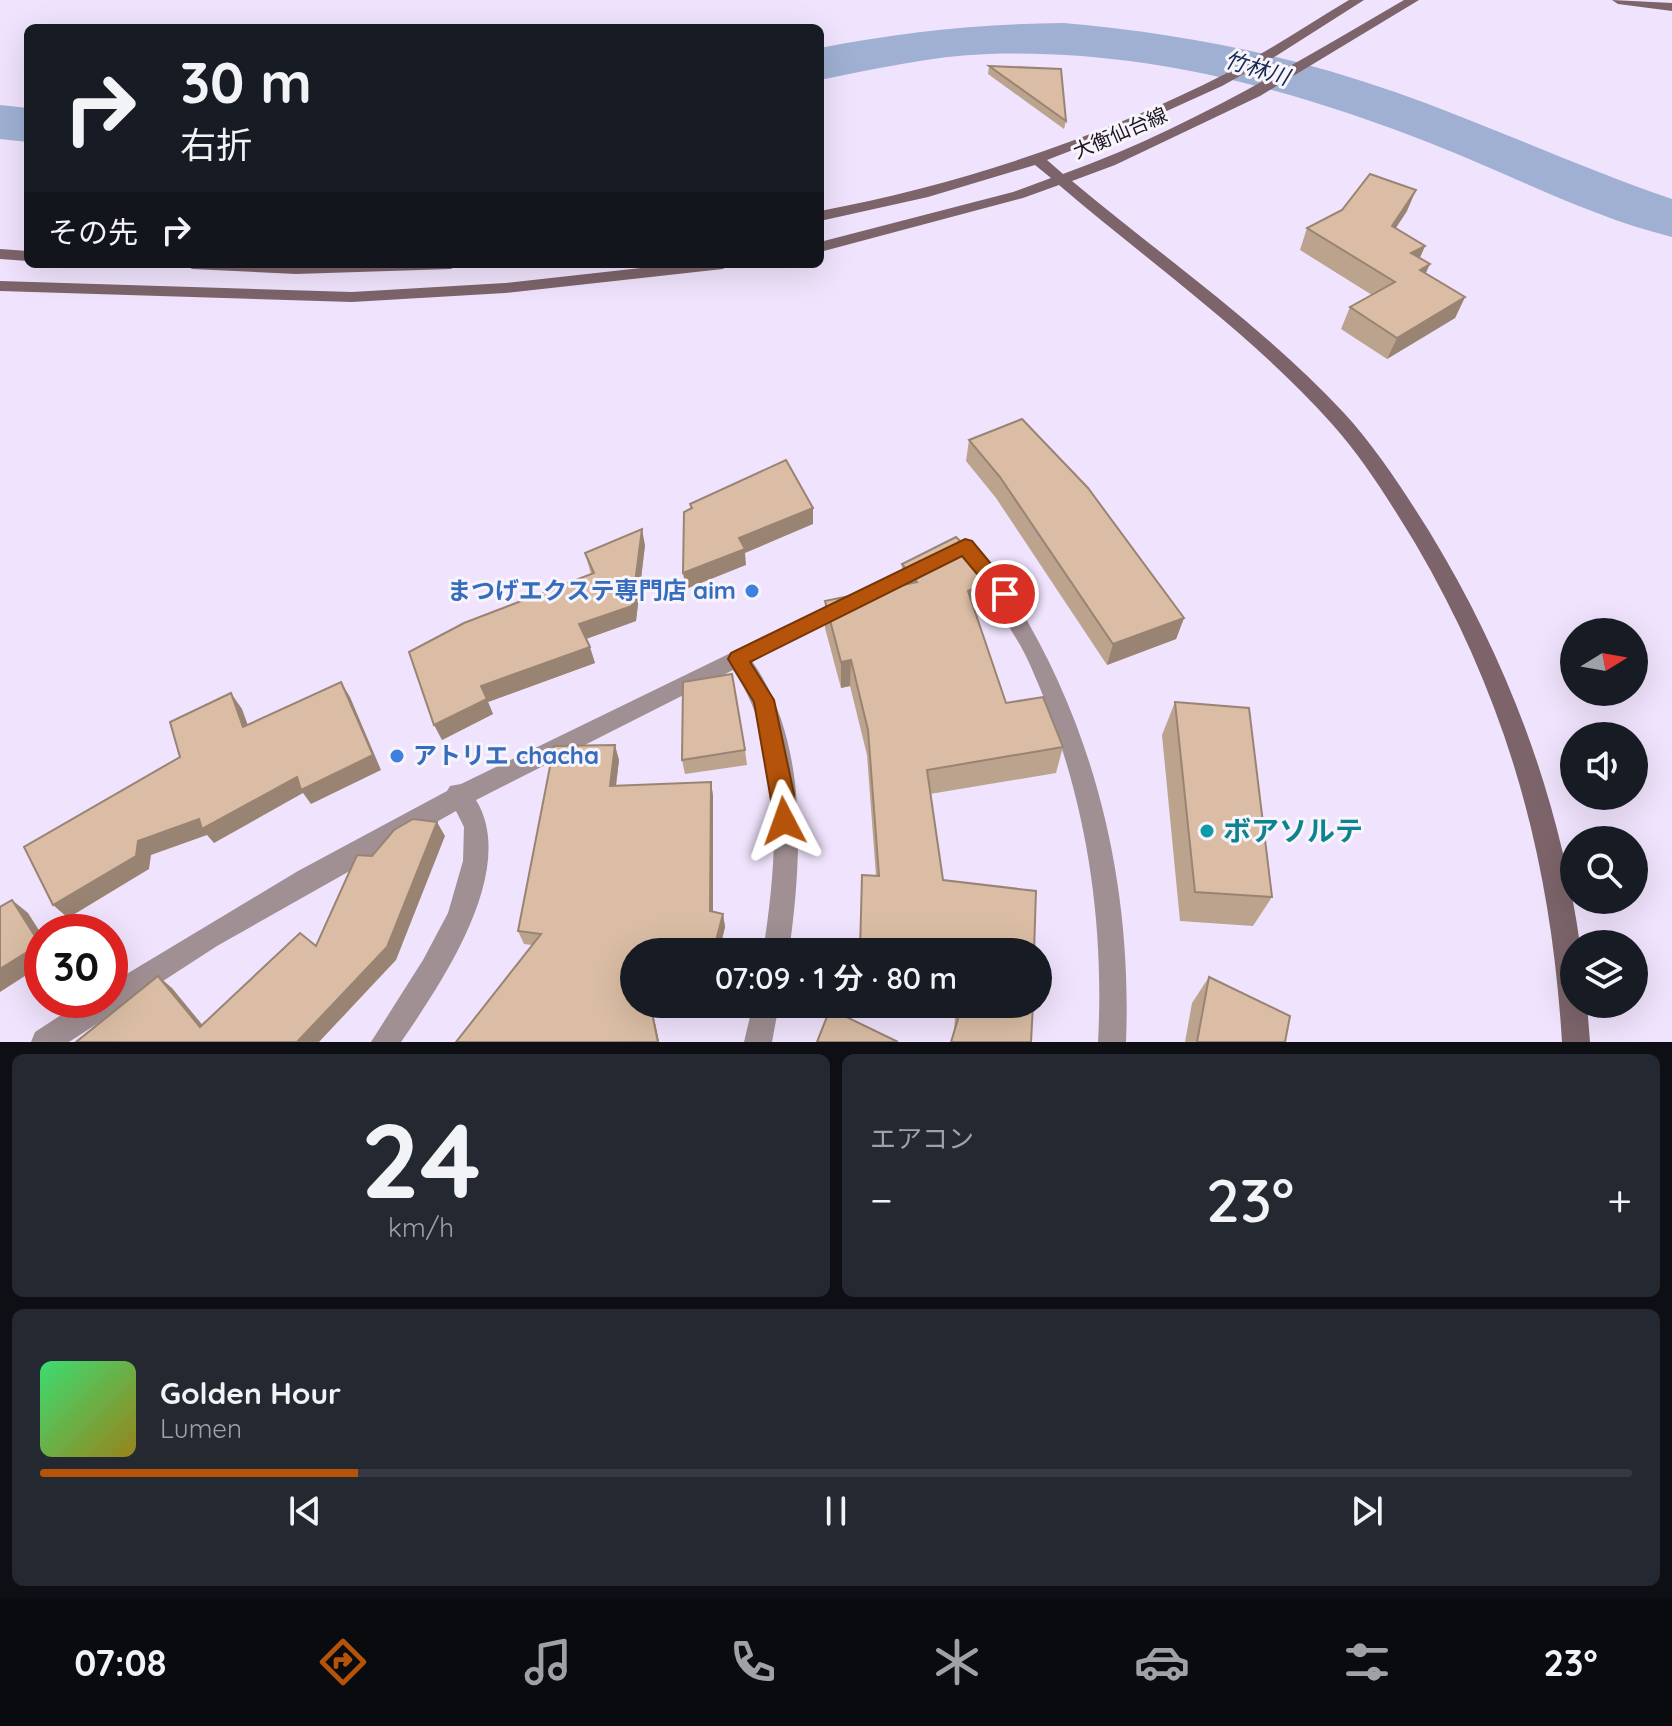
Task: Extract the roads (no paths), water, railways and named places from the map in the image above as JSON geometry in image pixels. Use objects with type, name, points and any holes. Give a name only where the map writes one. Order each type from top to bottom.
[{"type":"main road","name":"大衡仙台線","points":[[824,215],[994,173],[1037,159],[1219,82],[1358,0]]},
{"type":"main road","name":"大衡仙台線","points":[[824,246],[907,227],[1062,181],[1164,139],[1255,93],[1413,0]]},
{"type":"main road","points":[[1618,0],[1672,7]]},
{"type":"main road","points":[[1037,159],[1212,302],[1328,408],[1381,473],[1440,564],[1501,686],[1539,792],[1567,922],[1576,1042]]},
{"type":"main road","points":[[0,254],[24,256]]},
{"type":"main road","points":[[275,268],[327,268]]},
{"type":"main road","points":[[0,286],[258,297],[352,297],[505,288],[687,268]]},
{"type":"street","points":[[128,986],[204,936],[458,794],[958,550],[1005,594],[1045,678],[1084,780],[1110,893],[1115,1013],[1112,1042]]},
{"type":"street","points":[[738,659],[764,700],[783,794],[784,904],[778,938]]},
{"type":"street","points":[[385,1042],[434,972],[469,888],[477,829],[458,794]]},
{"type":"street","points":[[45,1042],[81,1018]]},
{"type":"street","points":[[758,1042],[763,1018]]},
{"type":"waterway","name":"竹林川","points":[[824,63],[904,47],[985,39],[1064,38],[1141,45],[1218,58],[1373,102],[1672,219]]},
{"type":"waterway","name":"竹林川","points":[[0,122],[24,125]]},
{"type":"place","name":"まつげエクステ専門店 aim","points":[[752,591]]},
{"type":"place","name":"アトリエ chacha","points":[[397,756]]},
{"type":"place","name":"ボアソルテ","points":[[1207,831]]}]
